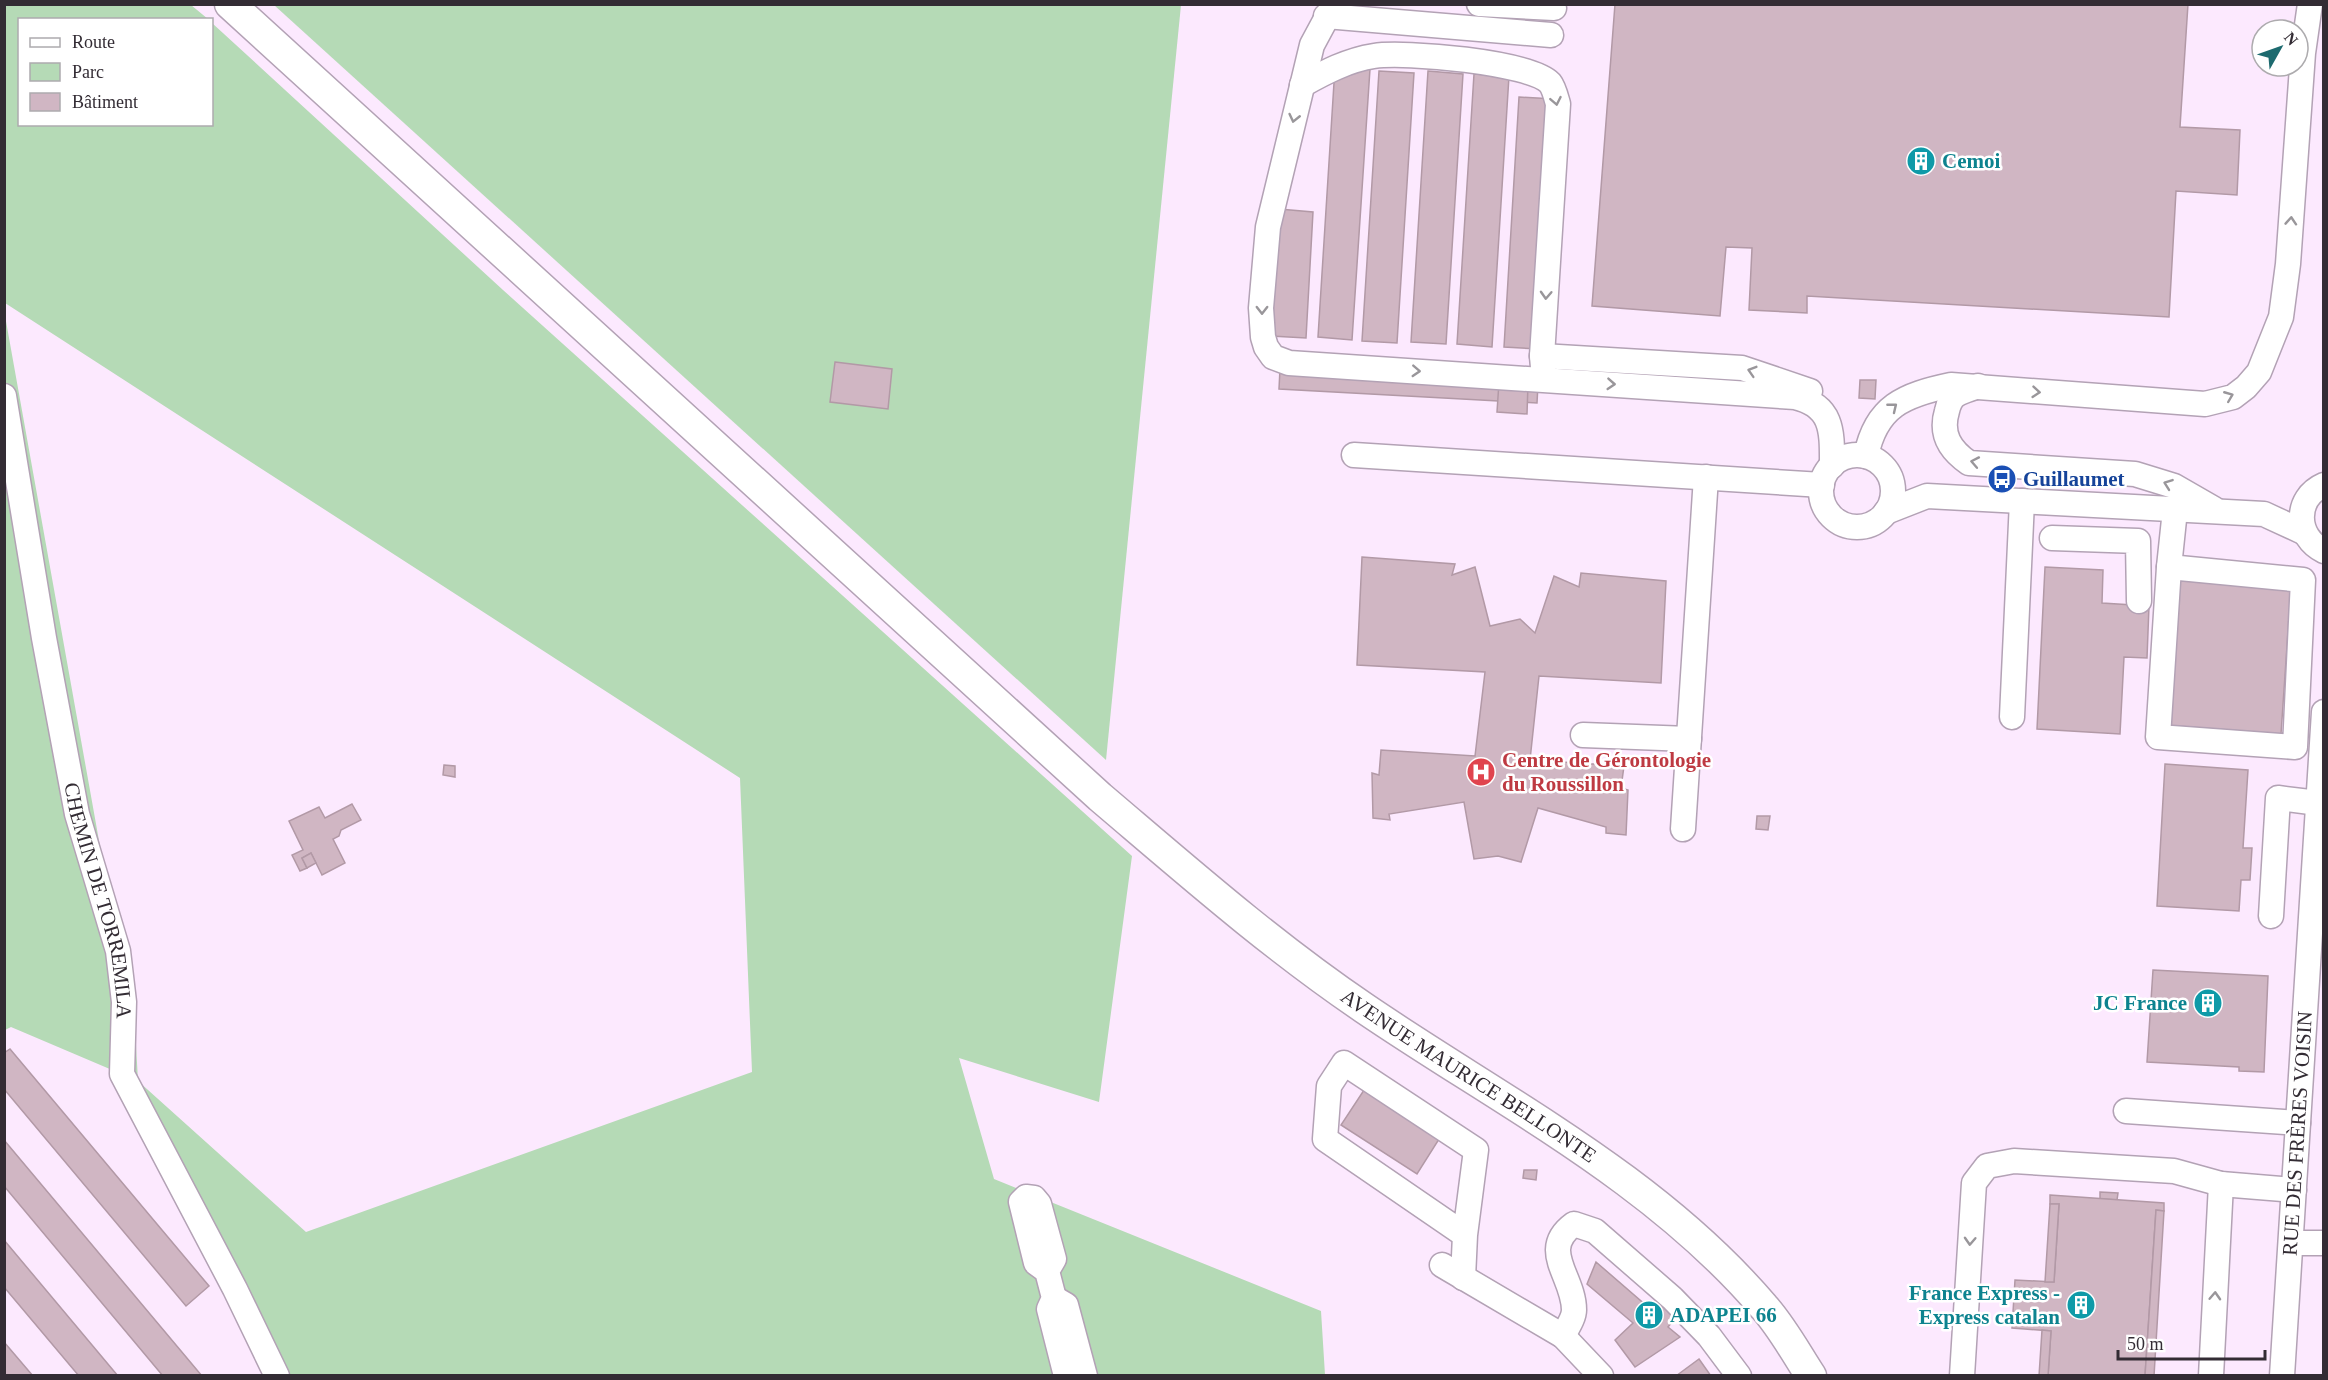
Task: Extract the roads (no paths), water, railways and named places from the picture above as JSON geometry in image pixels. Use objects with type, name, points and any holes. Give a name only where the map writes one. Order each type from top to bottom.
[{"type":"main road","name":"AVENUE MAURICE BELLONTE","points":[[230,4],[1100,797],[1247,921],[1364,1008],[1624,1177],[1706,1247],[1765,1308],[1811,1376]]},
{"type":"street","points":[[1330,10],[1358,4]]},
{"type":"street","points":[[1479,4],[1554,8]]},
{"type":"street","points":[[1860,456],[1870,436],[1891,406],[1915,394],[1951,385],[2205,404],[2233,397],[2246,387],[2259,372],[2281,316],[2289,264],[2303,53],[2310,4]]},
{"type":"street","points":[[1330,10],[1551,35]]},
{"type":"street","points":[[1330,10],[1312,45],[1268,226],[1261,308],[1263,337],[1273,357],[1289,363],[1543,368],[1742,368],[1783,380],[1817,395],[1828,403],[1860,456]]},
{"type":"street","points":[[1302,85],[1327,71],[1376,55],[1483,62],[1515,68],[1542,77],[1551,84],[1558,104],[1543,368]]},
{"type":"street","points":[[1543,368],[1807,400],[1828,418],[1832,434],[1824,506],[1839,522],[1859,527],[1879,519],[1886,512],[1927,496],[2264,514],[2318,488]]},
{"type":"street","points":[[1978,386],[1955,396],[1947,408],[1944,424],[1947,442],[1958,455],[1969,463],[2135,474],[2174,486],[2219,512]]},
{"type":"street","name":"CHEMIN DE TORREMILA","points":[[4,396],[44,638],[77,814],[118,951],[124,1002],[122,1074],[235,1289],[277,1376]]},
{"type":"street","points":[[1354,455],[1706,477],[1827,475]]},
{"type":"street","points":[[1827,475],[1838,460],[1860,456],[1884,467],[1889,476],[1893,494],[1886,512]]},
{"type":"street","points":[[1889,476],[1927,496]]},
{"type":"street","points":[[1683,829],[1706,477]]},
{"type":"street","points":[[2317,547],[2301,522],[2318,488]]},
{"type":"street","points":[[2012,717],[2022,501]]},
{"type":"street","points":[[2137,508],[2135,532],[2138,542],[2139,601]]},
{"type":"street","points":[[2169,567],[2303,580],[2295,747],[2158,737],[2169,567],[2175,510]]},
{"type":"street","points":[[2264,514],[2317,547]]},
{"type":"street","points":[[2052,538],[2138,542]]},
{"type":"street","name":"RUE DES FRÈRES VOISIN","points":[[2282,1376],[2324,712]]},
{"type":"street","points":[[1583,735],[1689,739]]},
{"type":"street","points":[[2271,916],[2278,798],[2318,803]]},
{"type":"street","points":[[1463,1278],[1465,1234],[1476,1150],[1344,1063],[1329,1086],[1324,1139],[1465,1234]]},
{"type":"street","points":[[2126,1111],[2298,1123]]},
{"type":"street","points":[[1962,1376],[1974,1183],[1987,1166],[2014,1161],[2174,1171],[2221,1184],[2294,1190]]},
{"type":"street","points":[[2211,1376],[2221,1184]]},
{"type":"street","points":[[1563,1336],[1575,1313],[1573,1296],[1556,1247],[1561,1234],[1574,1224],[1595,1231],[1672,1298],[1709,1336],[1739,1376]]},
{"type":"street","points":[[2291,1243],[2324,1244]]},
{"type":"street","points":[[1442,1266],[1563,1336],[1601,1376]]},
{"type":"street","points":[[1047,1271],[1054,1298],[1049,1309],[1066,1376]]},
{"type":"street","points":[[1054,1298],[1066,1305],[1085,1376]]},
{"type":"place","name":"Cemoi","points":[[1921,161]]},
{"type":"place","name":"Guillaumet","points":[[2002,479]]},
{"type":"place","name":"Centre de Gérontologie du Roussillon","points":[[1481,772]]},
{"type":"place","name":"JC France","points":[[2208,1003]]},
{"type":"place","name":"France Express - Express catalan","points":[[2081,1305]]},
{"type":"place","name":"ADAPEI 66","points":[[1649,1315]]}]
